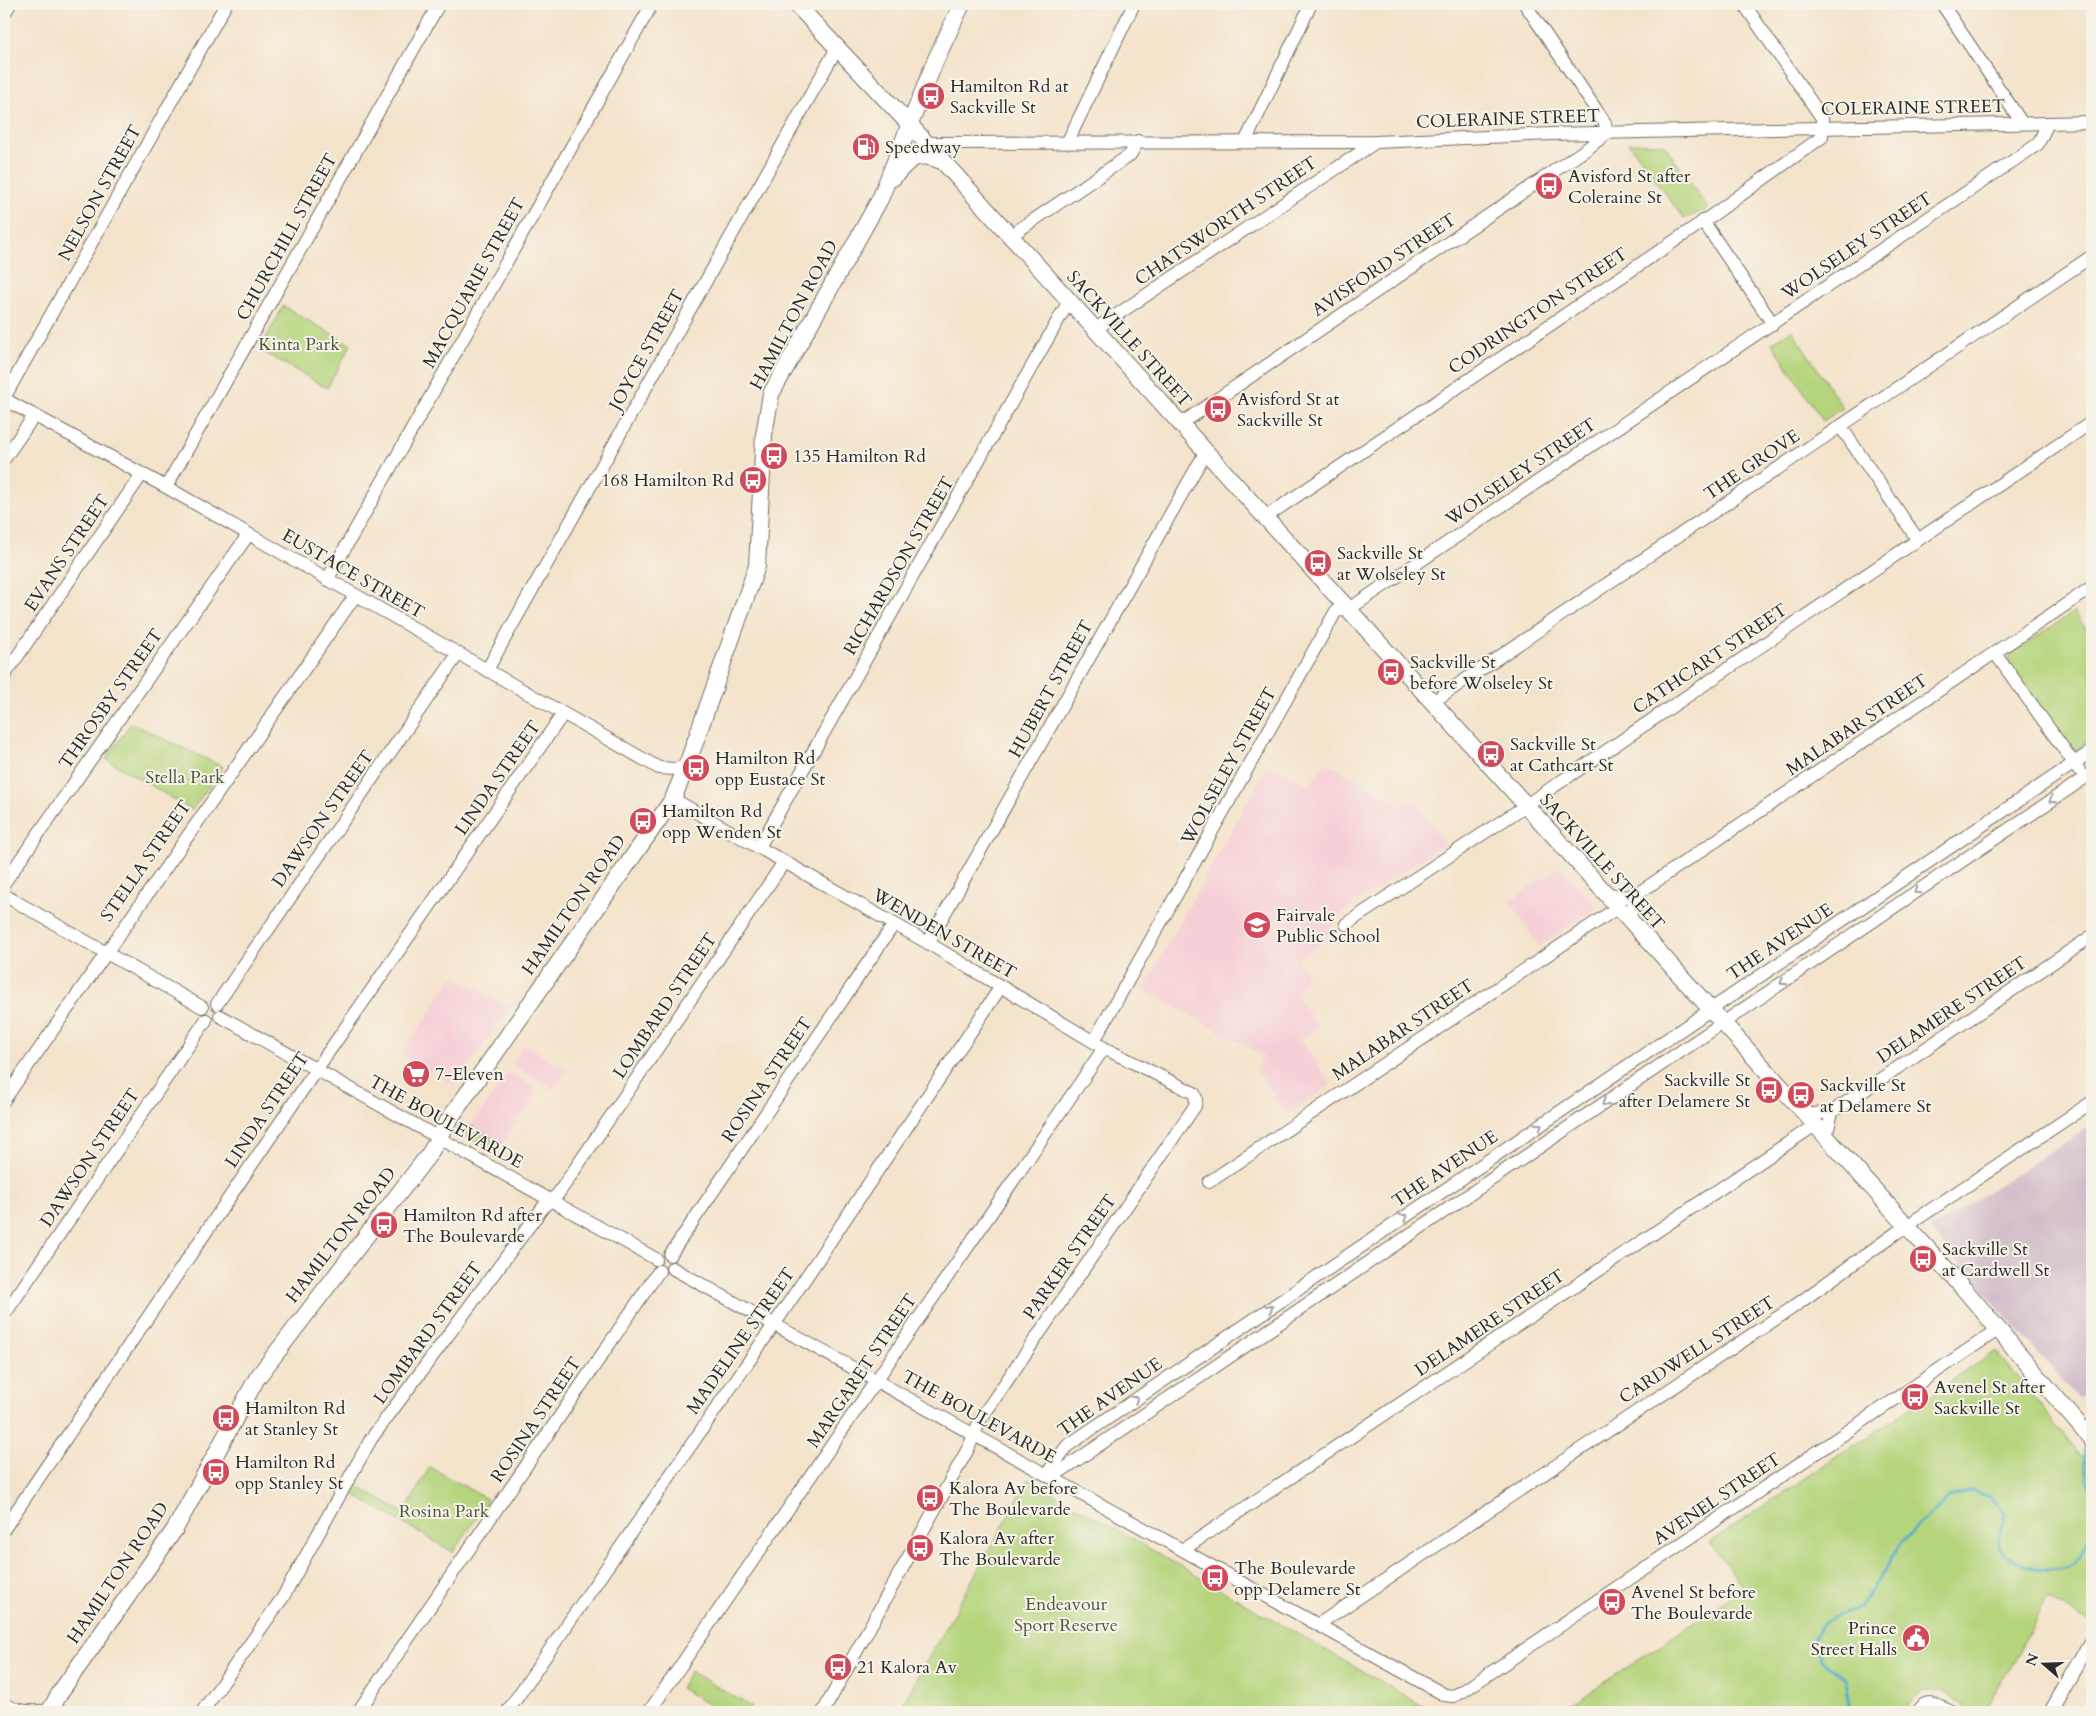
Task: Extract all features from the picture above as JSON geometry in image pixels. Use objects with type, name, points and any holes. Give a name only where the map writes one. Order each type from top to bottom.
[{"type":"main road","name":"SACKVILLE STREET","points":[[796,4],[910,125],[1179,425],[1907,1226],[1999,1329],[2092,1440]]},
{"type":"main road","name":"HAMILTON ROAD","points":[[47,1711],[175,1528],[257,1378],[428,1156],[438,1138],[674,797],[757,566],[764,434],[771,394],[880,199],[962,4]]},
{"type":"main road","points":[[880,199],[893,178],[912,159],[926,156],[942,162]]},
{"type":"street","points":[[4,14],[10,4]]},
{"type":"street","name":"NELSON STREET","points":[[4,399],[226,4]]},
{"type":"street","name":"CHURCHILL STREET","points":[[166,488],[439,4]]},
{"type":"street","name":"MACQUARIE STREET","points":[[327,580],[652,4]]},
{"type":"street","points":[[1068,141],[1134,4]]},
{"type":"street","points":[[1246,140],[1311,4]]},
{"type":"street","points":[[1525,4],[1606,123],[1606,133]]},
{"type":"street","points":[[1744,4],[1822,118],[1822,127]]},
{"type":"street","points":[[1942,4],[2022,123]]},
{"type":"street","name":"JOYCE STREET","points":[[487,670],[837,48]]},
{"type":"street","name":"COLERAINE STREET","points":[[925,143],[1246,140],[1376,142],[1606,133],[1634,134],[1822,127],[2092,122]]},
{"type":"street","name":"WOLSELEY STREET","points":[[1099,1045],[1336,611],[1355,605],[2038,144],[2048,123]]},
{"type":"street","name":"CODRINGTON STREET","points":[[1264,518],[1703,221],[1822,137],[1822,127]]},
{"type":"street","name":"AVISFORD STREET","points":[[1179,425],[1588,148],[1606,133]]},
{"type":"street","points":[[1010,236],[1130,155],[1138,141]]},
{"type":"street","name":"CHATSWORTH STREET","points":[[1094,330],[1376,142]]},
{"type":"street","points":[[1703,221],[1773,324]]},
{"type":"street","name":"THE GROVE","points":[[1432,703],[2092,256]]},
{"type":"street","name":"RICHARDSON STREET","points":[[759,847],[1069,301]]},
{"type":"street","name":"EUSTACE STREET","points":[[4,399],[142,474],[659,768]]},
{"type":"street","points":[[4,459],[34,416]]},
{"type":"street","name":"CATHCART STREET","points":[[1346,924],[1525,806],[2092,422]]},
{"type":"street","points":[[1841,427],[1918,540]]},
{"type":"street","name":"HUBERT STREET","points":[[928,943],[1205,453]]},
{"type":"street","name":"EVANS STREET","points":[[4,676],[142,474]]},
{"type":"street","name":"THROSBY STREET","points":[[4,883],[248,535]]},
{"type":"street","name":"MALABAR STREET","points":[[1604,893],[1626,897],[1640,892],[2092,587]]},
{"type":"street","name":"STELLA STREET","points":[[4,1100],[104,952],[355,596]]},
{"type":"street","name":"DAWSON STREET","points":[[217,1004],[458,654]]},
{"type":"street","points":[[1994,654],[2074,763],[2088,775]]},
{"type":"street","name":"LINDA STREET","points":[[4,1529],[316,1070],[563,714]]},
{"type":"street","name":"THE AVENUE","points":[[2088,775],[1052,1477],[1051,1468],[1067,1446],[2092,751]]},
{"type":"street","points":[[659,768],[672,769],[687,765]]},
{"type":"street","points":[[659,768],[670,782],[674,797]]},
{"type":"street","name":"WENDEN STREET","points":[[674,797],[784,862],[928,943],[1000,988],[1099,1045],[1194,1093],[1196,1099]]},
{"type":"street","name":"LOMBARD STREET","points":[[202,1712],[283,1597],[372,1439],[544,1206],[558,1194],[784,862]]},
{"type":"street","points":[[1631,923],[1631,910],[1640,892]]},
{"type":"street","points":[[4,895],[104,952],[204,1014],[212,1022],[220,1016],[220,1008],[217,1004],[209,1002],[204,1014]]},
{"type":"street","name":"MALABAR STREET","points":[[1209,1182],[1617,908]]},
{"type":"street","name":"ROSINA STREET","points":[[671,1262],[894,924]]},
{"type":"street","name":"DELAMERE STREET","points":[[1184,1550],[1810,1120],[1832,1112],[2092,936]]},
{"type":"street","name":"MADELINE STREET","points":[[508,1712],[775,1323],[1000,988]]},
{"type":"street","name":"DAWSON STREET","points":[[4,1315],[204,1014]]},
{"type":"street","name":"THE BOULEVARDE","points":[[220,1016],[656,1259]]},
{"type":"street","name":"MARGARET STREET","points":[[649,1712],[877,1381],[1099,1045]]},
{"type":"street","name":"PARKER STREET","points":[[823,1712],[975,1435],[978,1424],[985,1412],[1195,1106],[1196,1099]]},
{"type":"street","name":"CARDWELL STREET","points":[[1319,1624],[1792,1308],[1907,1226],[2092,1102]]},
{"type":"street","points":[[1826,1137],[1832,1112]]},
{"type":"street","points":[[660,1254],[671,1262],[665,1273],[659,1271],[654,1264],[656,1259],[660,1254]]},
{"type":"street","name":"THE BOULEVARDE","points":[[671,1262],[877,1381],[1446,1694],[1453,1696]]},
{"type":"street","name":"ROSINA STREET","points":[[358,1712],[659,1271]]},
{"type":"street","name":"AVENEL STREET","points":[[1453,1696],[1462,1692],[1999,1329]]},
{"type":"street","points":[[2050,1712],[2092,1638]]},
{"type":"street","points":[[1917,1712],[1921,1705],[1928,1702],[1936,1703],[1952,1712]]},
{"type":"street","points":[[11,1709],[30,1712],[47,1711]]},
{"type":"shaded area","name":"Fairvale Public School","points":[[1325,762],[1400,805],[1399,809],[1415,799],[1445,844],[1342,912],[1327,939],[1297,959],[1307,975],[1296,996],[1319,1028],[1301,1039],[1331,1085],[1287,1114],[1256,1069],[1263,1055],[1143,989],[1268,764],[1309,786]]},
{"type":"shaded area","points":[[1561,867],[1597,907],[1539,946],[1509,901]]},
{"type":"shaded area","points":[[454,976],[510,1007],[455,1085],[401,1055]]},
{"type":"shaded area","points":[[524,1045],[568,1069],[554,1089],[512,1064]]},
{"type":"shaded area","points":[[508,1073],[532,1085],[536,1095],[502,1143],[471,1126]]},
{"type":"shaded area","points":[[2092,1125],[2092,1389],[2078,1399],[1930,1229]]},
{"type":"green space","points":[[1629,143],[1664,144],[1708,209],[1684,219]]},
{"type":"green space","name":"Kinta Park","points":[[283,306],[351,345],[327,388],[260,350]]},
{"type":"green space","points":[[1792,330],[1843,408],[1823,421],[1772,343]]},
{"type":"green space","points":[[2074,612],[2092,637],[2092,738],[2072,753],[2009,665],[2010,654]]},
{"type":"green space","name":"Stella Park","points":[[131,723],[223,767],[192,810],[106,759]]},
{"type":"green space","points":[[471,1126],[502,1143],[495,1153],[465,1136]]},
{"type":"green space","points":[[1996,1351],[2092,1469],[2092,1616],[2089,1622],[2048,1599],[1984,1712],[1977,1712],[1940,1692],[1923,1691],[1909,1703],[1904,1712],[1561,1712],[1744,1589],[1710,1542]]},
{"type":"green space","name":"Rosina Park","points":[[430,1467],[487,1499],[485,1506],[453,1552],[354,1495],[358,1487],[404,1513]]},
{"type":"green space","name":"Endeavour Sport Reserve","points":[[1029,1479],[1433,1712],[898,1712]]},
{"type":"green space","points":[[690,1671],[752,1707],[749,1712],[722,1712],[680,1688]]},
{"type":"waterway","points":[[2088,1443],[2085,1461],[2092,1493]]},
{"type":"waterway","points":[[1851,1712],[1846,1679],[1821,1660],[1813,1640],[1825,1622],[1862,1605],[1906,1537],[1950,1497],[1972,1490],[1992,1498],[2004,1513],[1999,1537],[2002,1550],[2017,1563],[2039,1570],[2061,1569],[2074,1563],[2081,1555],[2092,1530]]},
{"type":"place","name":"Hamilton Rd at Sackville St","points":[[931,96]]},
{"type":"place","name":"Speedway","points":[[866,147]]},
{"type":"place","name":"Avisford St after Coleraine St","points":[[1549,186]]},
{"type":"place","name":"Avisford St at Sackville St","points":[[1218,409]]},
{"type":"place","name":"135 Hamilton Rd","points":[[774,456]]},
{"type":"place","name":"168 Hamilton Rd","points":[[753,480]]},
{"type":"place","name":"Sackville St at Wolseley St","points":[[1318,563]]},
{"type":"place","name":"Sackville St before Wolseley St","points":[[1391,672]]},
{"type":"place","name":"Sackville St at Cathcart St","points":[[1491,754]]},
{"type":"place","name":"Hamilton Rd opp Eustace St","points":[[696,768]]},
{"type":"place","name":"Hamilton Rd opp Wenden St","points":[[643,821]]},
{"type":"place","name":"Fairvale Public School","points":[[1257,925]]},
{"type":"place","name":"7-Eleven","points":[[416,1074]]},
{"type":"place","name":"Sackville St after Delamere St","points":[[1769,1090]]},
{"type":"place","name":"Sackville St at Delamere St","points":[[1801,1095]]},
{"type":"place","name":"Hamilton Rd after The Boulevarde","points":[[384,1225]]},
{"type":"place","name":"Sackville St at Cardwell St","points":[[1923,1259]]},
{"type":"place","name":"Avenel St after Sackville St","points":[[1915,1397]]},
{"type":"place","name":"Hamilton Rd at Stanley St","points":[[226,1418]]},
{"type":"place","name":"Hamilton Rd opp Stanley St","points":[[216,1472]]},
{"type":"place","name":"Kalora Av before The Boulevarde","points":[[930,1498]]},
{"type":"place","name":"Kalora Av after The Boulevarde","points":[[920,1548]]},
{"type":"place","name":"The Boulevarde opp Delamere St","points":[[1215,1578]]},
{"type":"place","name":"Avenel St before The Boulevarde","points":[[1612,1602]]},
{"type":"place","name":"Prince Street Halls","points":[[1916,1638]]},
{"type":"place","name":"21 Kalora Av","points":[[838,1667]]}]
